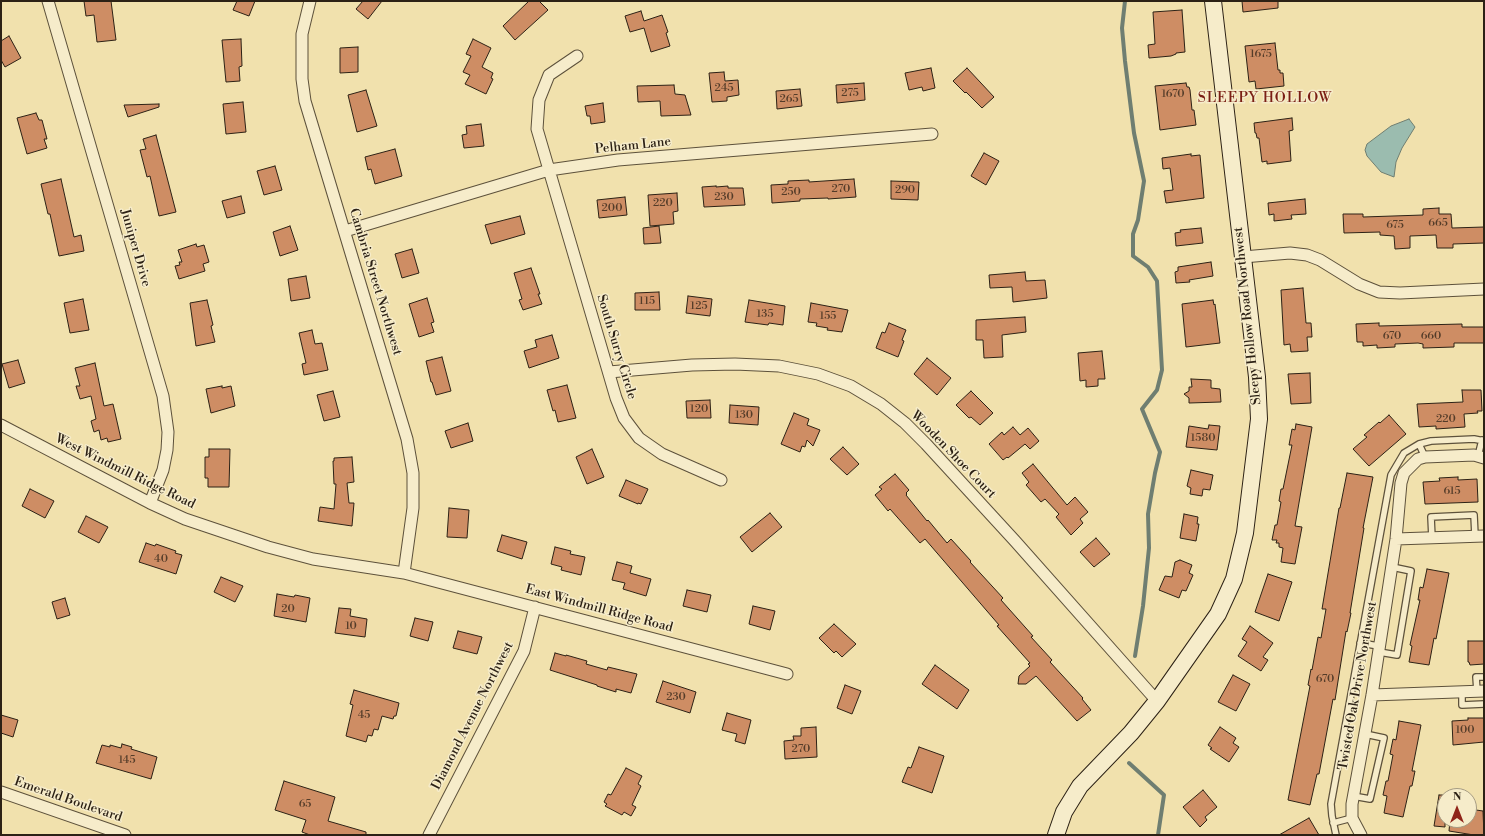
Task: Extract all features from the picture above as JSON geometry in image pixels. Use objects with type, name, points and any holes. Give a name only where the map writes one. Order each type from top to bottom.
[{"type":"street","name":"Juniper Drive","points":[[48,1],[163,396],[166,412],[167,450],[163,470],[150,503]]},
{"type":"street","name":"Cambria Street Northwest","points":[[310,1],[302,34],[302,79],[305,101],[407,439],[413,473],[413,508],[404,573]]},
{"type":"street","name":"Sleepy Hollow Road Northwest","points":[[1056,835],[1064,812],[1080,786],[1132,733],[1157,701],[1218,614],[1234,579],[1245,533],[1259,420],[1257,377],[1213,1]]},
{"type":"street","name":"South Surry Circle","points":[[577,56],[548,75],[539,100],[537,129],[624,418],[639,438],[662,454],[721,480]]},
{"type":"street","name":"Pelham Lane","points":[[345,231],[549,170],[634,159],[932,134]]},
{"type":"street","points":[[1243,257],[1290,253],[1307,255],[1320,260],[1359,284],[1380,292],[1400,293],[1484,289]]},
{"type":"street","name":"Wooden Shoe Court","points":[[609,372],[692,365],[735,364],[779,366],[818,374],[851,386],[899,418],[926,444],[1016,541],[1157,701]]},
{"type":"street","name":"West Windmill Ridge Road","points":[[1,425],[150,503],[185,519],[268,547],[313,559],[404,573]]},
{"type":"street","points":[[1401,483],[1404,473],[1413,462],[1418,459],[1425,457],[1481,457]]},
{"type":"street","name":"Twisted Oak Drive Northwest","points":[[1352,818],[1353,796],[1372,695],[1392,568],[1401,483]]},
{"type":"street","points":[[1396,539],[1480,536]]},
{"type":"street","name":"East Windmill Ridge Road","points":[[404,573],[787,674]]},
{"type":"street","name":"Diamond Avenue Northwest","points":[[429,835],[524,651],[535,607]]},
{"type":"street","points":[[1372,695],[1480,691]]},
{"type":"street","name":"Emerald Boulevard","points":[[1,792],[125,835]]},
{"type":"street","points":[[1352,818],[1361,835]]},
{"type":"lane","points":[[1336,835],[1331,804],[1389,480],[1400,458],[1410,449],[1419,444],[1431,441],[1483,440],[1481,457]]},
{"type":"lane","points":[[1419,444],[1425,457]]},
{"type":"lane","points":[[1389,480],[1401,483]]},
{"type":"lane","points":[[1432,538],[1431,517],[1474,515],[1480,536]]},
{"type":"lane","points":[[1360,643],[1397,655],[1411,571],[1392,568]]},
{"type":"lane","points":[[1480,691],[1476,678],[1484,677]]},
{"type":"lane","points":[[1462,692],[1462,705],[1484,704]]},
{"type":"lane","points":[[1353,796],[1370,799],[1384,738],[1365,734]]},
{"type":"lane","points":[[1333,823],[1352,818]]},
{"type":"shaded area","points":[[1409,119],[1415,127],[1402,148],[1396,162],[1394,177],[1381,172],[1367,156],[1365,150],[1367,144],[1391,126]]},
{"type":"building","points":[[84,1],[111,1],[116,40],[97,42],[94,15],[86,16]]},
{"type":"building","points":[[237,1],[255,1],[249,16],[233,10]]},
{"type":"building","points":[[363,1],[382,1],[368,19],[356,9]]},
{"type":"building","points":[[529,1],[539,1],[548,10],[515,40],[503,26]]},
{"type":"building","points":[[1242,1],[1278,1],[1278,8],[1243,12]]},
{"type":"building","points":[[1182,10],[1185,52],[1176,53],[1171,56],[1149,58],[1148,45],[1155,44],[1153,12]]},
{"type":"building","points":[[641,11],[644,21],[662,15],[668,32],[666,33],[670,46],[651,52],[644,28],[630,32],[625,16]]},
{"type":"building","points":[[9,36],[21,58],[5,67],[1,60],[1,41]]},
{"type":"building","points":[[241,39],[242,66],[239,67],[240,81],[226,82],[222,40]]},
{"type":"building","points":[[473,39],[491,48],[482,67],[493,73],[491,78],[493,79],[486,94],[465,84],[470,75],[463,72],[471,56],[466,54]]},
{"type":"building","points":[[1275,43],[1278,70],[1280,70],[1280,73],[1283,73],[1284,86],[1256,89],[1255,81],[1249,82],[1245,46]]},
{"type":"building","points":[[358,47],[358,72],[340,73],[340,48]]},
{"type":"building","points":[[931,68],[935,88],[923,91],[922,87],[909,90],[905,73]]},
{"type":"building","points":[[967,68],[994,97],[982,108],[953,81]]},
{"type":"building","points":[[724,72],[725,81],[738,80],[739,95],[727,97],[727,101],[712,102],[709,73]]},
{"type":"building","points":[[864,83],[865,100],[837,103],[836,85]]},
{"type":"building","points":[[1186,83],[1190,90],[1192,110],[1194,110],[1196,125],[1160,130],[1155,86]]},
{"type":"building","points":[[674,85],[675,94],[685,95],[691,115],[661,116],[660,101],[638,102],[637,86]]},
{"type":"building","points":[[800,89],[802,106],[777,109],[776,91]]},
{"type":"building","points":[[366,90],[377,126],[357,132],[348,95]]},
{"type":"building","points":[[243,102],[246,132],[226,134],[223,104]]},
{"type":"building","points":[[603,103],[605,122],[591,124],[590,116],[587,116],[585,106]]},
{"type":"building","points":[[159,104],[159,107],[128,117],[124,105]]},
{"type":"building","points":[[36,113],[39,120],[42,120],[47,139],[44,139],[47,148],[27,154],[17,118]]},
{"type":"building","points":[[1292,118],[1293,130],[1289,131],[1291,161],[1267,164],[1267,161],[1262,162],[1259,138],[1257,138],[1255,133],[1254,123]]},
{"type":"building","points":[[481,124],[484,146],[464,148],[462,135],[467,134],[466,126]]},
{"type":"building","points":[[156,135],[176,212],[159,216],[150,176],[147,177],[140,150],[146,149],[143,139]]},
{"type":"building","points":[[395,149],[402,176],[375,184],[371,169],[368,170],[365,157]]},
{"type":"building","points":[[984,153],[999,161],[986,185],[971,176]]},
{"type":"building","points":[[1191,154],[1191,156],[1200,155],[1204,198],[1166,203],[1164,191],[1173,190],[1170,168],[1163,169],[1162,158]]},
{"type":"building","points":[[275,166],[282,190],[264,195],[257,171]]},
{"type":"building","points":[[61,179],[74,237],[81,235],[84,251],[59,256],[50,214],[48,214],[41,184]]},
{"type":"building","points":[[854,179],[856,197],[800,199],[800,201],[772,203],[771,185],[788,184],[788,181],[809,180],[809,182]]},
{"type":"building","points":[[891,181],[919,182],[918,200],[891,199]]},
{"type":"building","points":[[716,186],[743,188],[745,205],[704,207],[702,187]]},
{"type":"building","points":[[677,193],[678,211],[673,212],[674,224],[650,226],[648,195]]},
{"type":"building","points":[[241,196],[245,213],[227,218],[222,201]]},
{"type":"building","points":[[625,197],[627,215],[599,218],[597,200]]},
{"type":"building","points":[[1305,199],[1306,214],[1291,215],[1292,219],[1274,221],[1274,214],[1269,215],[1268,203]]},
{"type":"building","points":[[1439,208],[1439,214],[1451,214],[1452,228],[1484,227],[1484,243],[1453,244],[1453,248],[1437,248],[1436,235],[1410,236],[1410,248],[1395,249],[1394,236],[1380,235],[1380,232],[1344,233],[1343,214],[1363,214],[1363,217],[1423,215],[1423,209]]},
{"type":"building","points":[[520,216],[525,234],[491,244],[485,225]]},
{"type":"building","points":[[290,226],[298,250],[280,256],[273,232]]},
{"type":"building","points":[[659,226],[661,243],[644,244],[643,228]]},
{"type":"building","points":[[1201,228],[1203,243],[1176,246],[1175,233],[1181,232],[1180,230]]},
{"type":"building","points":[[196,244],[197,247],[204,245],[209,262],[203,264],[205,271],[179,279],[175,266],[180,265],[179,262],[182,262],[178,250]]},
{"type":"building","points":[[412,249],[419,273],[402,278],[395,254]]},
{"type":"building","points":[[1211,262],[1213,276],[1189,280],[1190,282],[1176,283],[1175,272],[1178,271],[1178,267]]},
{"type":"building","points":[[531,268],[542,304],[523,310],[519,300],[522,299],[514,273]]},
{"type":"building","points":[[1025,272],[1026,281],[1045,280],[1047,298],[1013,302],[1012,287],[990,288],[989,275]]},
{"type":"building","points":[[306,276],[310,298],[291,301],[288,279]]},
{"type":"building","points":[[1303,288],[1306,323],[1311,323],[1312,337],[1307,337],[1308,351],[1291,352],[1290,344],[1284,345],[1281,290]]},
{"type":"building","points":[[659,292],[660,310],[635,310],[635,293]]},
{"type":"building","points":[[688,296],[712,299],[710,316],[686,313]]},
{"type":"building","points":[[427,298],[434,322],[431,323],[434,332],[419,337],[409,304]]},
{"type":"building","points":[[83,299],[89,330],[70,333],[64,303]]},
{"type":"building","points":[[207,300],[213,325],[211,326],[215,342],[196,346],[190,303]]},
{"type":"building","points":[[749,300],[785,306],[783,325],[745,322]]},
{"type":"building","points":[[1213,300],[1214,305],[1215,304],[1220,343],[1186,347],[1182,304]]},
{"type":"building","points":[[811,303],[848,310],[842,332],[827,330],[828,328],[816,326],[817,323],[808,322]]},
{"type":"building","points":[[1025,317],[1026,332],[1002,335],[1003,357],[984,358],[983,340],[976,340],[976,320]]},
{"type":"building","points":[[889,323],[906,330],[902,340],[904,341],[898,357],[876,348],[882,332],[885,333]]},
{"type":"building","points":[[1379,323],[1379,326],[1462,324],[1462,327],[1484,327],[1484,343],[1454,343],[1454,347],[1423,348],[1423,344],[1418,343],[1395,344],[1395,347],[1377,348],[1377,345],[1363,346],[1363,342],[1357,342],[1356,324]]},
{"type":"building","points":[[312,330],[315,344],[322,343],[328,370],[304,375],[302,364],[306,363],[299,333]]},
{"type":"building","points":[[552,335],[559,358],[529,368],[524,351],[537,347],[535,340]]},
{"type":"building","points":[[1102,351],[1105,379],[1098,379],[1098,386],[1086,387],[1086,380],[1080,381],[1078,353]]},
{"type":"building","points":[[442,357],[451,391],[436,395],[426,361]]},
{"type":"building","points":[[927,358],[951,378],[937,395],[914,374]]},
{"type":"building","points":[[18,360],[25,383],[9,388],[2,364]]},
{"type":"building","points":[[95,363],[104,406],[113,404],[121,439],[108,442],[107,438],[101,440],[99,430],[94,432],[91,421],[96,419],[91,396],[80,399],[76,386],[80,386],[75,368]]},
{"type":"building","points":[[1310,373],[1311,403],[1291,404],[1288,374]]},
{"type":"building","points":[[1191,379],[1211,380],[1211,388],[1220,389],[1221,402],[1189,403],[1189,398],[1184,394],[1189,391],[1189,387],[1192,387]]},
{"type":"building","points":[[567,385],[576,418],[558,422],[547,390]]},
{"type":"building","points":[[222,386],[222,388],[231,386],[235,406],[211,413],[206,389]]},
{"type":"building","points":[[1462,390],[1481,390],[1482,411],[1477,411],[1478,413],[1464,414],[1465,427],[1436,429],[1436,426],[1419,427],[1417,404],[1463,402]]},
{"type":"building","points":[[333,391],[340,417],[324,421],[317,395]]},
{"type":"building","points":[[971,391],[993,413],[980,425],[971,417],[969,418],[956,405]]},
{"type":"building","points":[[710,400],[711,418],[687,418],[686,401]]},
{"type":"building","points":[[730,405],[759,407],[758,425],[729,423]]},
{"type":"building","points":[[794,413],[809,419],[807,425],[820,430],[813,446],[807,440],[805,447],[802,446],[800,452],[781,444]]},
{"type":"building","points":[[1389,415],[1406,434],[1369,466],[1353,449],[1367,437],[1364,435]]},
{"type":"building","points":[[468,423],[473,441],[451,448],[445,431]]},
{"type":"building","points":[[1296,424],[1312,427],[1295,526],[1302,527],[1295,564],[1281,562],[1283,548],[1279,547],[1279,543],[1276,543],[1277,540],[1272,540],[1275,525],[1277,525],[1281,502],[1279,501],[1281,489],[1283,489],[1292,445],[1289,445],[1292,429],[1295,430]]},
{"type":"building","points":[[1209,425],[1220,426],[1217,450],[1186,447],[1189,426],[1208,429]]},
{"type":"building","points":[[1013,427],[1020,435],[1028,428],[1039,441],[1030,449],[1025,444],[1008,458],[1007,457],[1003,460],[989,444],[1002,432],[1004,435]]},
{"type":"building","points":[[843,447],[859,464],[847,475],[830,459]]},
{"type":"building","points":[[209,449],[230,449],[229,487],[208,487],[208,478],[205,478],[205,457],[209,457]]},
{"type":"building","points":[[592,449],[604,477],[587,484],[576,457]]},
{"type":"building","points":[[352,457],[354,482],[347,483],[349,503],[354,503],[352,526],[318,521],[320,507],[334,509],[336,484],[334,484],[334,458]]},
{"type":"building","points":[[1033,464],[1067,505],[1075,497],[1088,512],[1080,519],[1083,523],[1071,535],[1056,517],[1059,514],[1045,499],[1041,502],[1026,485],[1029,482],[1022,473]]},
{"type":"building","points":[[1191,470],[1213,475],[1210,490],[1203,489],[1202,496],[1190,494],[1191,488],[1187,486]]},
{"type":"building","points":[[1347,473],[1373,477],[1363,528],[1351,613],[1347,632],[1346,631],[1335,700],[1333,699],[1319,774],[1317,774],[1310,805],[1288,800],[1310,686],[1308,685],[1311,669],[1312,670],[1318,637],[1321,638],[1326,609],[1322,609],[1339,508]]},
{"type":"building","points":[[895,474],[909,490],[906,495],[927,521],[928,520],[947,543],[951,539],[971,561],[970,562],[1003,598],[1001,600],[1033,636],[1031,637],[1052,660],[1050,662],[1083,698],[1082,699],[1091,710],[1077,721],[1036,676],[1026,684],[1018,684],[1019,676],[1030,666],[1028,664],[1030,663],[997,626],[999,625],[925,539],[920,543],[890,509],[888,511],[875,495],[882,489],[879,487]]},
{"type":"building","points":[[1458,477],[1458,480],[1477,479],[1478,502],[1425,504],[1423,482],[1440,481],[1439,478]]},
{"type":"building","points":[[626,480],[648,489],[641,504],[619,496]]},
{"type":"building","points":[[30,489],[54,501],[45,518],[22,506]]},
{"type":"building","points":[[449,508],[469,510],[467,538],[447,537]]},
{"type":"building","points":[[770,513],[782,527],[752,552],[740,537]]},
{"type":"building","points":[[1184,514],[1198,517],[1197,524],[1199,524],[1196,541],[1180,538]]},
{"type":"building","points":[[86,516],[108,527],[99,543],[78,532]]},
{"type":"building","points":[[502,535],[527,542],[522,559],[497,551]]},
{"type":"building","points":[[1096,538],[1110,554],[1094,567],[1080,552]]},
{"type":"building","points":[[146,543],[155,546],[156,544],[176,551],[175,553],[182,555],[176,574],[139,562]]},
{"type":"building","points":[[555,547],[571,551],[570,554],[585,557],[581,575],[561,570],[562,567],[551,564]]},
{"type":"building","points":[[1180,560],[1192,565],[1189,573],[1193,575],[1186,591],[1182,590],[1179,598],[1159,590],[1165,576],[1172,577],[1175,562]]},
{"type":"building","points":[[617,562],[632,566],[630,573],[651,579],[646,596],[623,589],[625,583],[612,580]]},
{"type":"building","points":[[1427,569],[1449,573],[1436,639],[1434,638],[1429,665],[1409,662],[1412,646],[1410,645],[1420,600],[1418,600],[1420,587],[1423,588]]},
{"type":"building","points":[[1268,574],[1292,582],[1279,621],[1255,612]]},
{"type":"building","points":[[221,577],[243,586],[235,602],[214,592]]},
{"type":"building","points":[[687,590],[711,595],[707,612],[683,606]]},
{"type":"building","points":[[277,594],[310,598],[306,622],[274,616]]},
{"type":"building","points":[[65,598],[70,615],[57,619],[52,602]]},
{"type":"building","points":[[753,606],[775,611],[770,630],[749,624]]},
{"type":"building","points":[[339,608],[351,609],[350,616],[367,619],[365,637],[335,633]]},
{"type":"building","points":[[415,618],[433,622],[428,641],[410,636]]},
{"type":"building","points":[[834,624],[856,644],[842,657],[836,651],[834,653],[819,638]]},
{"type":"building","points":[[1250,626],[1273,643],[1263,657],[1268,660],[1261,671],[1238,656],[1247,642],[1242,639]]},
{"type":"building","points":[[458,631],[482,637],[477,654],[453,648]]},
{"type":"building","points":[[1468,641],[1484,641],[1484,664],[1470,665],[1468,662]]},
{"type":"building","points":[[555,653],[587,661],[586,664],[607,670],[608,667],[637,674],[631,693],[616,689],[616,692],[550,670]]},
{"type":"building","points":[[935,665],[969,690],[957,709],[922,684]]},
{"type":"building","points":[[1233,675],[1250,684],[1236,711],[1218,702]]},
{"type":"building","points":[[663,681],[696,692],[690,713],[656,702]]},
{"type":"building","points":[[845,685],[861,691],[852,714],[837,708]]},
{"type":"building","points":[[354,690],[399,703],[396,716],[394,716],[393,719],[382,716],[378,730],[374,729],[372,736],[368,735],[366,742],[346,736],[353,705],[350,704]]},
{"type":"building","points":[[727,713],[751,720],[745,744],[735,741],[737,734],[722,730]]},
{"type":"building","points":[[1,715],[18,720],[13,737],[1,733]]},
{"type":"building","points":[[1468,718],[1484,718],[1484,742],[1453,745],[1452,721],[1468,720]]},
{"type":"building","points":[[1399,721],[1421,725],[1412,771],[1415,771],[1403,817],[1384,813],[1387,796],[1383,795],[1386,781],[1388,781],[1393,755],[1390,754],[1393,739],[1396,740]]},
{"type":"building","points":[[816,727],[817,757],[785,759],[784,741],[794,740],[793,736],[801,736],[801,728]]},
{"type":"building","points":[[1220,727],[1236,738],[1233,743],[1239,747],[1229,762],[1210,749],[1212,748],[1208,745]]},
{"type":"building","points":[[122,744],[132,747],[131,749],[157,757],[151,779],[96,763],[102,745],[110,747],[110,745],[121,748]]},
{"type":"building","points":[[919,747],[944,756],[932,793],[902,782],[908,767],[911,768]]},
{"type":"building","points":[[626,768],[642,776],[638,784],[641,786],[632,805],[636,807],[631,816],[624,812],[622,815],[605,806],[607,804],[604,802],[608,794],[611,795]]},
{"type":"building","points":[[284,781],[335,797],[328,821],[366,832],[366,835],[310,835],[302,832],[306,820],[275,810]]},
{"type":"building","points":[[1203,790],[1217,807],[1205,817],[1207,820],[1200,827],[1183,807]]},
{"type":"building","points":[[1437,807],[1437,826],[1434,826]]},
{"type":"building","points":[[1477,810],[1483,811],[1484,835],[1449,831],[1449,828],[1477,828]]},
{"type":"building","points":[[1309,818],[1319,835],[1279,835]]},
{"type":"waterway","points":[[1125,1],[1122,28],[1125,61],[1134,133],[1144,181],[1138,220],[1133,234],[1133,256],[1148,267],[1157,281],[1162,370],[1157,390],[1142,409],[1160,452],[1148,514],[1149,548],[1143,606],[1135,656]]},
{"type":"waterway","points":[[1129,763],[1164,795],[1158,835]]},
{"type":"district","name":"SLEEPY HOLLOW","points":[[1265,99]]}]
